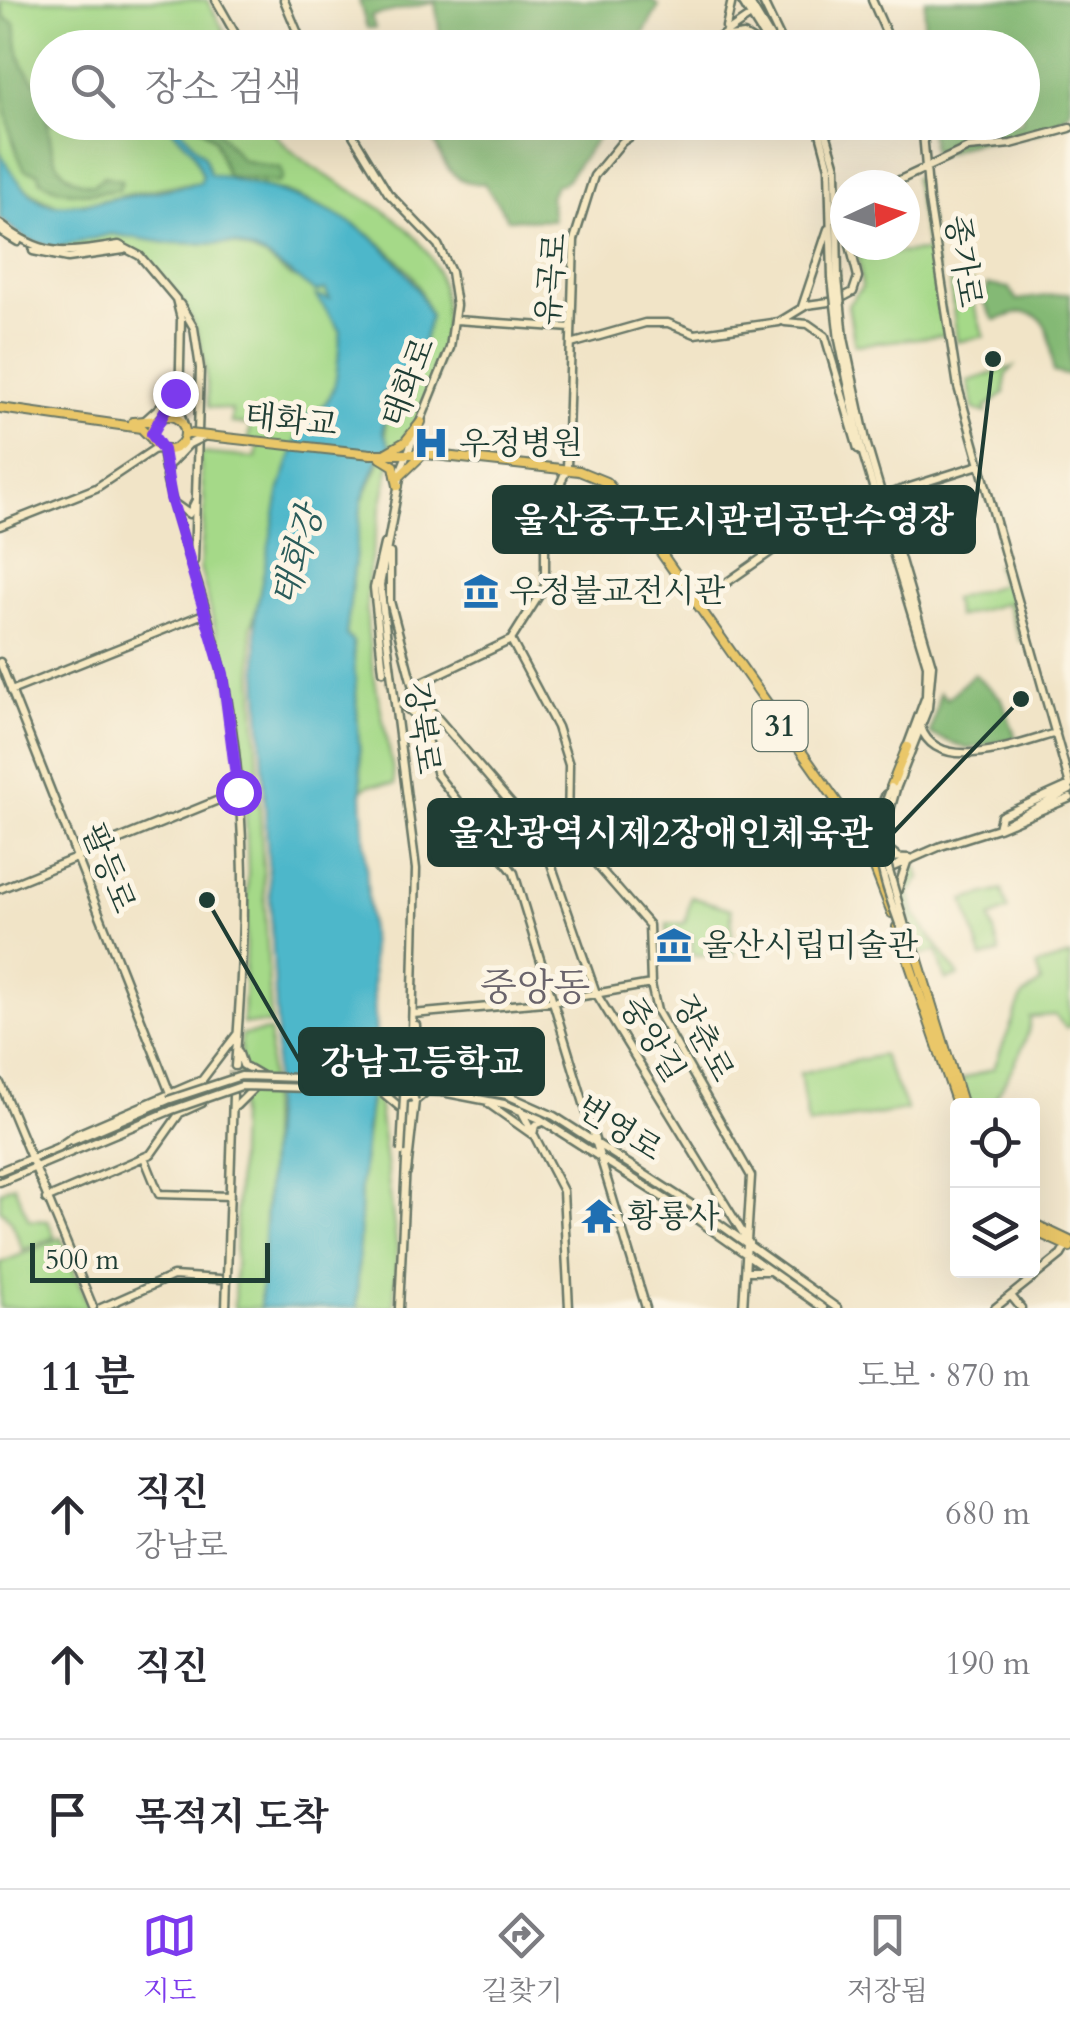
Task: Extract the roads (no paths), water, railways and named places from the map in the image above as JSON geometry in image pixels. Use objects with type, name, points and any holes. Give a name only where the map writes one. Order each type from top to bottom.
[{"type":"main road","points":[[216,0],[233,30]]},
{"type":"main road","points":[[284,0],[296,30]]},
{"type":"main road","points":[[722,30],[732,17],[732,0]]},
{"type":"main road","points":[[745,0],[764,30]]},
{"type":"main road","points":[[762,0],[771,30]]},
{"type":"main road","points":[[872,0],[884,30]]},
{"type":"main road","points":[[727,30],[746,19]]},
{"type":"main road","points":[[1040,136],[1070,128]]},
{"type":"main road","name":"태화로","points":[[356,140],[388,193],[422,225],[442,253],[453,280],[456,320],[450,348],[408,454]]},
{"type":"main road","name":"유곡로","points":[[567,468],[574,240],[594,176],[625,140]]},
{"type":"main road","points":[[828,140],[835,170]]},
{"type":"main road","name":"종가로","points":[[924,140],[958,387],[1070,791]]},
{"type":"main road","points":[[920,171],[968,148],[1025,140]]},
{"type":"main road","points":[[798,312],[830,221]]},
{"type":"main road","points":[[0,228],[11,243],[42,255],[62,258],[126,250],[145,266],[173,304],[178,324],[176,389],[158,420],[155,440],[223,674],[238,792],[242,896],[234,1062]]},
{"type":"main road","points":[[0,228],[34,247],[59,253],[128,246],[176,299],[194,328],[200,368],[192,513],[182,512],[171,498]]},
{"type":"main road","points":[[834,260],[842,339],[866,467]]},
{"type":"main road","points":[[835,278],[837,260]]},
{"type":"main road","points":[[779,322],[807,305],[851,294],[858,277],[854,260]]},
{"type":"main road","points":[[166,475],[186,437],[179,409],[176,299]]},
{"type":"main road","points":[[456,320],[571,328]]},
{"type":"main road","points":[[571,344],[644,322],[668,323],[695,334],[779,322],[808,324],[825,336],[845,412],[879,496]]},
{"type":"main road","points":[[178,324],[194,328]]},
{"type":"main road","points":[[178,324],[194,344],[200,368]]},
{"type":"main road","points":[[842,339],[879,496],[923,638],[933,686],[922,723],[878,821],[876,843],[957,1098]]},
{"type":"main road","points":[[180,353],[184,342],[194,344]]},
{"type":"main road","points":[[143,422],[176,389]]},
{"type":"main road","points":[[0,406],[143,422],[174,417],[186,437]]},
{"type":"main road","points":[[0,406],[141,428],[155,440]]},
{"type":"main road","points":[[420,424],[418,444],[440,455]]},
{"type":"main road","points":[[420,424],[389,456],[399,480],[426,454]]},
{"type":"main road","points":[[0,526],[96,488],[139,457],[155,440],[186,437]]},
{"type":"main road","name":"태화교","points":[[186,437],[389,456]]},
{"type":"main road","points":[[139,457],[155,440]]},
{"type":"main road","name":"강북로","points":[[408,454],[399,480],[380,593],[416,869],[414,1070]]},
{"type":"main road","name":"31","points":[[389,456],[426,454],[567,468],[593,475],[618,493],[879,862]]},
{"type":"main road","points":[[695,605],[811,521],[979,465]]},
{"type":"main road","points":[[414,686],[512,640],[545,586],[545,521],[567,468]]},
{"type":"main road","points":[[194,568],[199,517],[196,481]]},
{"type":"main road","points":[[383,671],[374,588],[391,529]]},
{"type":"main road","points":[[391,529],[388,590],[441,782],[514,873],[646,1308]]},
{"type":"main road","points":[[12,691],[199,616]]},
{"type":"main road","points":[[908,752],[928,686],[923,638]]},
{"type":"main road","name":"장춘로","points":[[512,640],[563,746],[570,776],[570,836],[649,924],[651,984],[664,1024],[748,1169],[752,1221],[743,1308]]},
{"type":"main road","name":"팔등로","points":[[0,662],[169,1097]]},
{"type":"main road","name":"중앙길","points":[[414,686],[533,829],[548,854],[596,993],[750,1244]]},
{"type":"main road","points":[[401,704],[420,716]]},
{"type":"main road","points":[[420,716],[428,706]]},
{"type":"main road","points":[[922,723],[923,734],[932,741]]},
{"type":"main road","points":[[908,752],[920,740],[969,755],[1056,732]]},
{"type":"main road","points":[[856,834],[867,835],[874,828],[893,788]]},
{"type":"main road","points":[[893,788],[879,862],[897,893],[918,974]]},
{"type":"main road","points":[[998,828],[1010,818],[1070,791]]},
{"type":"main road","points":[[879,862],[908,860],[998,828],[1070,791]]},
{"type":"main road","points":[[998,828],[1000,816],[1070,791]]},
{"type":"main road","points":[[0,889],[238,792]]},
{"type":"main road","points":[[874,828],[880,880],[918,974]]},
{"type":"main road","points":[[884,835],[891,852],[908,860]]},
{"type":"main road","points":[[897,893],[898,878],[908,860]]},
{"type":"main road","points":[[413,1014],[554,1001],[651,984]]},
{"type":"main road","points":[[413,1014],[417,1030],[414,1076],[407,1076],[407,1030],[413,1014]]},
{"type":"main road","points":[[169,1097],[202,1080],[234,1036]]},
{"type":"main road","points":[[217,1060],[234,1062],[262,1076]]},
{"type":"main road","points":[[376,1080],[397,1072],[406,1060]]},
{"type":"main road","points":[[414,1070],[428,1082]]},
{"type":"main road","name":"번영로","points":[[0,1172],[169,1097],[222,1079],[262,1076],[442,1082],[519,1100],[596,1142],[774,1260],[837,1308]]},
{"type":"main road","points":[[46,1200],[144,1157],[180,1113],[202,1102],[202,1080]]},
{"type":"main road","points":[[0,1083],[46,1200],[96,1308],[173,1276],[220,1279]]},
{"type":"main road","points":[[226,1308],[227,1196],[236,1106],[244,1093],[261,1086]]},
{"type":"main road","name":"번영로","points":[[0,1182],[224,1089],[261,1086],[442,1092],[521,1110],[548,1124],[772,1270],[823,1308]]},
{"type":"main road","points":[[376,1090],[395,1098],[403,1113]]},
{"type":"main road","points":[[412,1101],[427,1092]]},
{"type":"main road","points":[[227,1196],[231,1095]]},
{"type":"main road","points":[[404,1096],[413,1096],[411,1153],[404,1184],[400,1152],[404,1096]]},
{"type":"main road","points":[[478,1098],[534,1134]]},
{"type":"main road","points":[[519,1100],[557,1174],[565,1202],[569,1308]]},
{"type":"main road","points":[[399,1308],[412,1101]]},
{"type":"main road","points":[[534,1134],[536,1123],[548,1124]]},
{"type":"main road","points":[[582,1134],[591,1124]]},
{"type":"main road","points":[[144,1157],[159,1194],[227,1196]]},
{"type":"main road","points":[[10,1167],[16,1170],[14,1176]]},
{"type":"main road","points":[[739,1225],[746,1228],[752,1221]]},
{"type":"main road","points":[[996,1308],[1069,1244],[1040,1230]]},
{"type":"main road","points":[[747,1271],[772,1270],[768,1262],[774,1260]]},
{"type":"main road","points":[[1012,1296],[1022,1308]]},
{"type":"water","name":"태화강","points":[[182,140],[190,140],[204,156],[210,174],[309,202],[368,235],[393,257],[414,284],[430,316],[420,356],[384,393],[383,431],[391,448],[381,452],[362,500],[346,635],[353,642],[376,1034],[361,1181],[357,1308],[260,1308],[277,1030],[255,617],[280,489],[306,414],[318,409],[332,392],[341,331],[316,296],[330,299],[325,289],[316,292],[266,256],[235,244],[167,243],[111,234],[54,248],[26,239],[0,219],[0,151],[32,194],[57,205],[200,183],[203,176],[193,151]]},
{"type":"tunnel","points":[[383,671],[393,693]]},
{"type":"tunnel","points":[[229,1095],[231,1066]]},
{"type":"place","name":"울산중구도시관리공단수영장","points":[[993,359]]},
{"type":"place","name":"우정병원","points":[[431,443]]},
{"type":"place","name":"우정불교전시관","points":[[481,591]]},
{"type":"place","name":"울산광역시제2장애인체육관","points":[[1021,699]]},
{"type":"place","name":"강남고등학교","points":[[207,900]]},
{"type":"place","name":"울산시립미술관","points":[[674,945]]},
{"type":"place","name":"황룡사","points":[[599,1216]]},
{"type":"district","name":"중앙동","points":[[535,987]]}]
